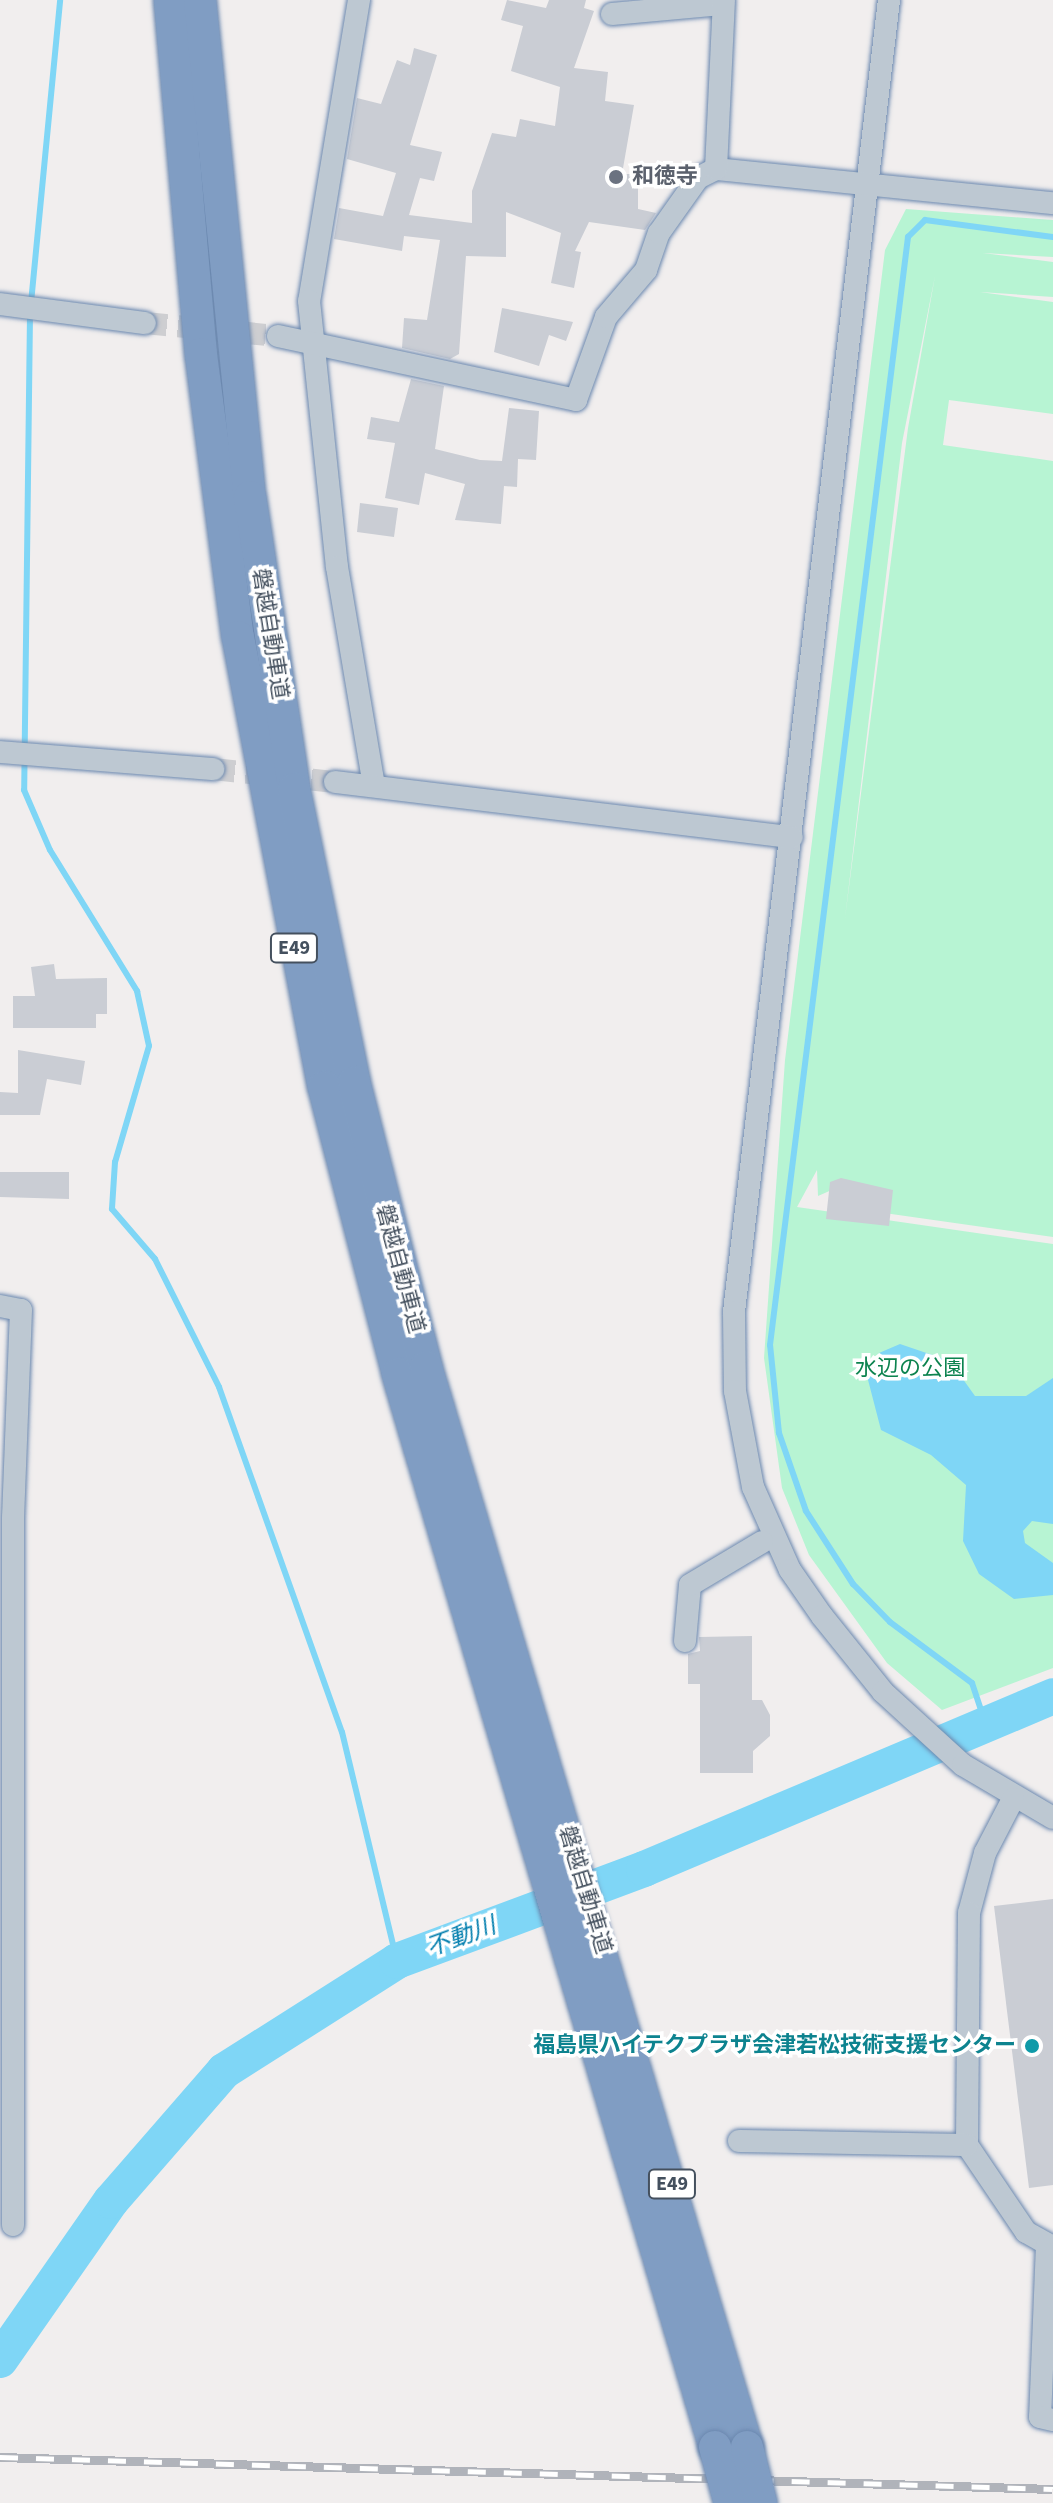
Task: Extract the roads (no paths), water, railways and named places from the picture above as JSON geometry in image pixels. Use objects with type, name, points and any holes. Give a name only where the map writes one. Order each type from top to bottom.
[{"type":"highway","name":"磐越自動車道","points":[[170,0],[221,515],[295,957],[398,1374],[545,1870],[581,1928],[747,2447],[761,2503]]},
{"type":"highway","name":"磐越自動車道","points":[[200,0],[250,497],[325,950],[426,1367],[575,1857],[581,1928],[730,2503]]},
{"type":"street","points":[[359,0],[309,301],[337,567],[374,785]]},
{"type":"street","points":[[889,0],[870,182],[734,1312],[738,1423],[753,1487],[790,1570],[855,1660],[963,1765],[1013,1799],[1053,1818]]},
{"type":"street","points":[[612,14],[723,2],[716,169]]},
{"type":"street","points":[[278,336],[576,400],[606,317],[646,270],[659,233],[698,178],[716,169],[870,182],[1053,203]]},
{"type":"street","points":[[0,304],[145,323]]},
{"type":"street","points":[[0,752],[41,751],[213,769]]},
{"type":"street","points":[[335,782],[792,837]]},
{"type":"street","points":[[0,1306],[21,1310],[6,1518],[13,2225]]},
{"type":"street","points":[[685,1641],[690,1585],[762,1542]]},
{"type":"street","points":[[1013,1799],[985,1853],[969,1913],[967,2145],[1026,2232],[1050,2246],[1040,2417],[1053,2420]]},
{"type":"street","points":[[739,2141],[967,2145]]},
{"type":"water","points":[[900,1344],[950,1361],[975,1396],[1026,1396],[1053,1378],[1053,1524],[1032,1521],[1023,1531],[1025,1543],[1053,1563],[1053,1595],[1014,1599],[979,1574],[963,1541],[966,1485],[931,1455],[881,1430],[867,1376],[879,1353]]},
{"type":"waterway","points":[[31,303],[60,0]]},
{"type":"waterway","points":[[985,1722],[972,1683],[890,1622],[853,1584],[806,1511],[779,1433],[770,1345],[908,237],[925,220],[1053,237]]},
{"type":"waterway","points":[[30,314],[24,790],[50,850],[137,991],[149,1046],[115,1162],[112,1209],[155,1259],[219,1387],[342,1732],[397,1961]]},
{"type":"waterway","name":"不動川","points":[[0,2360],[111,2201],[224,2071],[397,1961],[644,1869],[1053,1696]]},
{"type":"tunnel","points":[[145,323],[278,336]]},
{"type":"tunnel","points":[[213,769],[335,782]]},
{"type":"railway","points":[[0,2457],[1053,2489]]},
{"type":"place","name":"和徳寺","points":[[616,177]]},
{"type":"place","name":"福島県ハイテクプラザ会津若松技術支援センター","points":[[1032,2046]]},
{"type":"park label","name":"水辺の公園","points":[[910,1369]]}]
